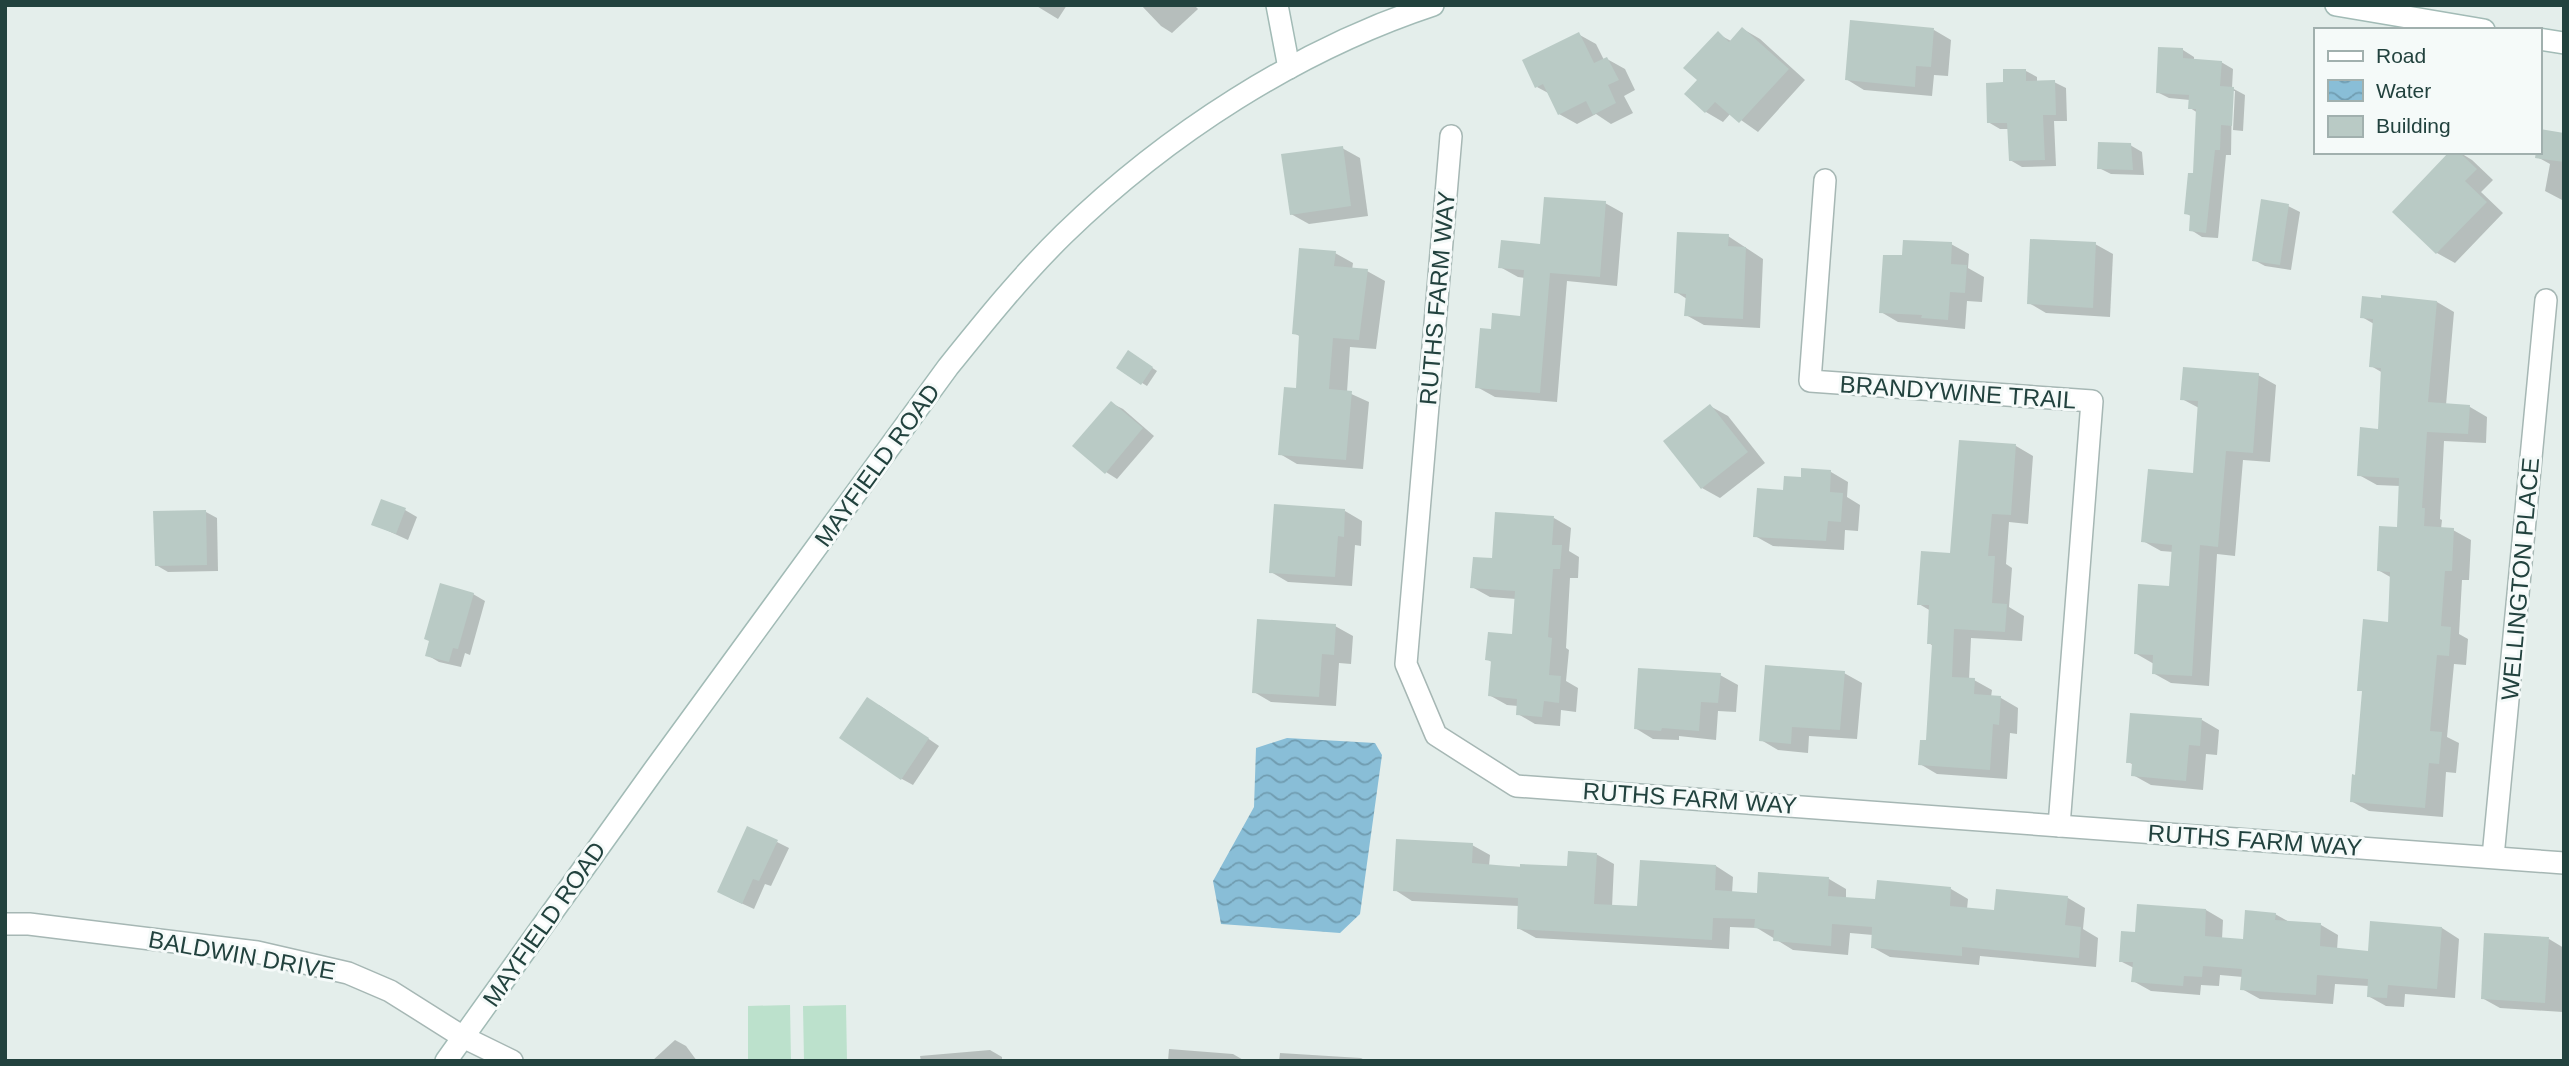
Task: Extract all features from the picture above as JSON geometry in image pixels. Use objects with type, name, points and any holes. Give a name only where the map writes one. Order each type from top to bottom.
[{"type":"street","points":[[1277,5],[1289,68]]},
{"type":"street","name":"MAYFIELD ROAD","points":[[446,1061],[948,367],[995,308],[1064,234],[1134,172],[1209,117],[1289,68],[1397,17],[1433,5]]},
{"type":"street","points":[[2336,5],[2472,28]]},
{"type":"street","points":[[2541,39],[2564,43]]},
{"type":"street","name":"RUTHS FARM WAY","points":[[1451,136],[1406,664],[1436,735],[1516,786],[2564,863]]},
{"type":"street","name":"BRANDYWINE TRAIL","points":[[1825,180],[1810,381],[2092,401],[2059,826]]},
{"type":"street","name":"WELLINGTON PLACE","points":[[2493,857],[2546,300]]},
{"type":"street","name":"BALDWIN DRIVE","points":[[5,923],[243,951],[348,973],[390,991],[464,1037],[512,1061]]},
{"type":"green space","points":[[790,1005],[791,1061],[748,1061],[748,1006]]},
{"type":"green space","points":[[846,1005],[847,1061],[804,1061],[803,1006]]},
{"type":"water","points":[[1287,738],[1375,743],[1382,755],[1360,914],[1340,933],[1221,924],[1213,881],[1254,807],[1256,748]]},
{"type":"building","points":[[1850,20],[1934,28],[1931,67],[1916,66],[1915,87],[1845,80]]},
{"type":"building","points":[[1742,27],[1789,69],[1739,123],[1715,102],[1705,113],[1684,94],[1697,80],[1683,68],[1718,31],[1729,42]]},
{"type":"building","points":[[1579,32],[1594,63],[1607,57],[1619,80],[1608,85],[1616,103],[1593,115],[1586,101],[1558,115],[1543,84],[1535,88],[1522,60]]},
{"type":"building","points":[[2158,47],[2183,48],[2183,58],[2222,61],[2220,86],[2234,87],[2232,126],[2221,125],[2220,150],[2215,150],[2206,233],[2189,231],[2190,215],[2184,214],[2188,173],[2193,173],[2196,109],[2188,109],[2189,95],[2156,93]]},
{"type":"building","points":[[2003,69],[2026,69],[2026,81],[2055,80],[2056,115],[2043,115],[2045,160],[2009,161],[2007,123],[1987,123],[1986,83],[2003,82]]},
{"type":"building","points":[[2541,129],[2564,133],[2564,162],[2535,158],[2536,154],[2541,154]]},
{"type":"building","points":[[2098,142],[2131,143],[2133,170],[2097,169]]},
{"type":"building","points":[[1343,146],[1351,206],[1290,215],[1281,154]]},
{"type":"building","points":[[2447,154],[2461,154],[2477,169],[2465,181],[2487,202],[2436,254],[2392,212]]},
{"type":"building","points":[[1544,197],[1606,201],[1600,277],[1550,273],[1540,393],[1475,388],[1480,328],[1491,329],[1492,313],[1520,316],[1524,270],[1498,268],[1501,240],[1540,244]]},
{"type":"building","points":[[2261,199],[2289,204],[2280,265],[2252,261]]},
{"type":"building","points":[[1677,232],[1729,234],[1728,246],[1746,247],[1743,319],[1684,316],[1686,294],[1674,293]]},
{"type":"building","points":[[2030,239],[2096,242],[2093,308],[2027,304]]},
{"type":"building","points":[[1903,240],[1952,242],[1951,264],[1967,265],[1965,293],[1950,292],[1948,320],[1921,318],[1922,315],[1879,313],[1883,255],[1902,255]]},
{"type":"building","points":[[1299,248],[1336,251],[1334,266],[1368,269],[1359,340],[1333,338],[1329,389],[1352,391],[1346,460],[1278,455],[1284,387],[1296,388],[1299,335],[1292,334]]},
{"type":"building","points":[[2381,295],[2437,301],[2428,402],[2470,405],[2468,434],[2427,432],[2422,508],[2425,508],[2424,526],[2454,528],[2452,571],[2445,571],[2441,626],[2451,627],[2449,656],[2437,655],[2430,731],[2442,732],[2439,764],[2429,763],[2425,808],[2350,802],[2362,691],[2357,691],[2363,619],[2388,622],[2390,572],[2377,571],[2379,526],[2397,527],[2399,478],[2357,476],[2360,427],[2378,429],[2381,368],[2369,367],[2373,319],[2360,318],[2362,296],[2381,298]]},
{"type":"building","points":[[1128,350],[1153,367],[1141,385],[1116,368]]},
{"type":"building","points":[[2183,367],[2259,373],[2253,453],[2226,451],[2218,547],[2200,545],[2192,676],[2152,674],[2153,655],[2134,654],[2138,584],[2169,586],[2172,545],[2141,542],[2148,469],[2193,473],[2198,401],[2180,400]]},
{"type":"building","points":[[1111,401],[1143,428],[1105,474],[1072,446]]},
{"type":"building","points":[[1710,404],[1748,452],[1701,489],[1663,441]]},
{"type":"building","points":[[1959,440],[2016,444],[2011,515],[1992,514],[1988,556],[1995,556],[1992,603],[2007,604],[2005,632],[1954,629],[1952,677],[1975,678],[1974,694],[2001,696],[1999,725],[1993,724],[1990,770],[1918,765],[1920,740],[1926,740],[1932,644],[1927,644],[1929,605],[1917,605],[1921,551],[1950,553]]},
{"type":"building","points":[[1801,468],[1831,470],[1830,492],[1843,493],[1841,522],[1828,521],[1826,541],[1753,537],[1757,488],[1783,490],[1784,476],[1801,477]]},
{"type":"building","points":[[381,499],[406,508],[396,534],[371,525]]},
{"type":"building","points":[[1274,504],[1345,509],[1344,537],[1338,536],[1335,577],[1269,573]]},
{"type":"building","points":[[206,510],[207,565],[155,566],[153,511]]},
{"type":"building","points":[[1495,512],[1554,516],[1552,545],[1562,545],[1560,569],[1553,569],[1548,637],[1552,638],[1549,675],[1561,676],[1559,703],[1544,701],[1542,717],[1516,715],[1517,699],[1488,696],[1491,661],[1485,660],[1488,632],[1512,634],[1515,591],[1470,588],[1473,557],[1492,558]]},
{"type":"building","points":[[440,583],[474,593],[458,649],[453,648],[449,662],[425,656],[429,641],[424,639]]},
{"type":"building","points":[[1257,619],[1336,624],[1334,655],[1322,654],[1319,697],[1252,693]]},
{"type":"building","points":[[1765,665],[1845,671],[1840,730],[1792,727],[1791,744],[1759,741]]},
{"type":"building","points":[[1638,668],[1721,673],[1718,703],[1701,702],[1699,731],[1634,729]]},
{"type":"building","points":[[867,697],[929,738],[901,780],[839,738]]},
{"type":"building","points":[[2130,713],[2202,718],[2200,746],[2189,745],[2186,781],[2131,776],[2132,763],[2126,763]]},
{"type":"building","points":[[747,826],[778,840],[759,881],[753,879],[742,904],[717,892]]},
{"type":"building","points":[[1396,839],[1473,843],[1472,863],[1520,867],[1520,864],[1567,866],[1568,851],[1597,853],[1594,904],[1637,906],[1640,860],[1716,865],[1715,890],[1757,893],[1758,872],[1829,877],[1828,896],[1875,899],[1877,880],[1951,887],[1950,906],[1994,910],[1996,889],[2068,896],[2065,925],[2081,927],[2079,958],[1962,947],[1962,956],[1871,948],[1872,927],[1832,924],[1831,946],[1773,941],[1774,930],[1754,928],[1755,919],[1713,918],[1712,940],[1517,929],[1518,898],[1393,891]]},
{"type":"building","points":[[2137,904],[2206,909],[2205,936],[2243,939],[2245,910],[2276,913],[2275,920],[2321,923],[2320,946],[2368,951],[2370,921],[2442,927],[2437,989],[2388,985],[2387,998],[2367,997],[2368,979],[2317,975],[2316,995],[2240,990],[2242,969],[2203,966],[2202,977],[2184,976],[2183,986],[2131,982],[2133,962],[2119,962],[2121,931],[2135,932]]},
{"type":"building","points":[[2484,933],[2549,937],[2545,1003],[2481,999]]}]
